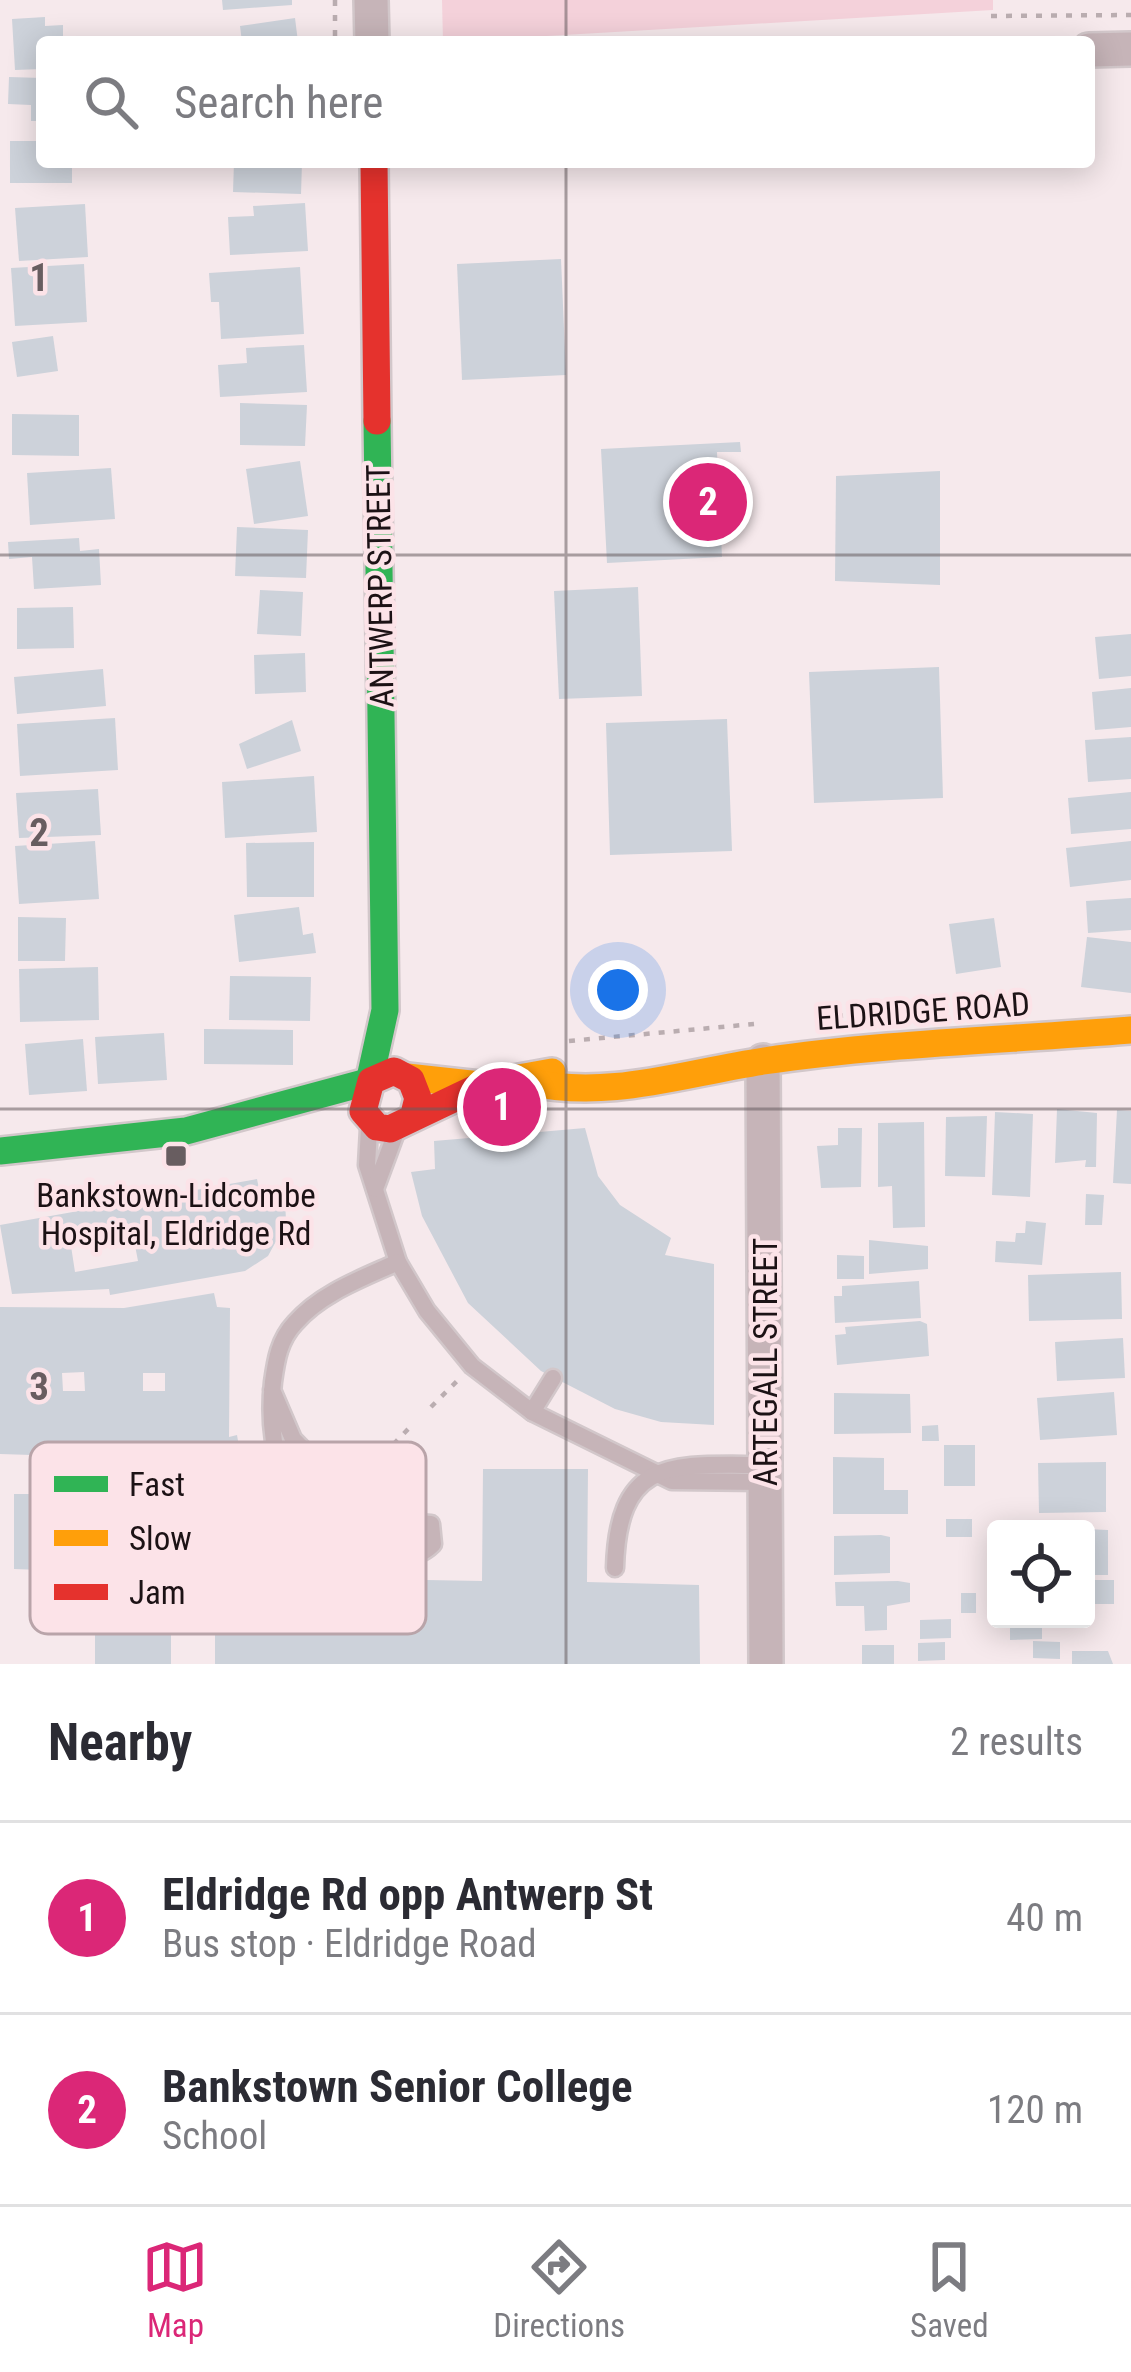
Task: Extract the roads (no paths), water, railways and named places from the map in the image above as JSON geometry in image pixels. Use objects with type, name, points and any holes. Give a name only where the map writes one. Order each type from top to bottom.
[{"type":"street","points":[[371,0],[371,36]]},
{"type":"street","points":[[1095,50],[1131,49]]},
{"type":"street","name":"ANTWERP STREET","points":[[374,168],[387,1078]]},
{"type":"street","name":"ELDRIDGE ROAD","points":[[0,1174],[68,1150],[272,1114],[387,1078],[479,1088],[528,1082],[569,1091],[674,1082],[764,1061],[980,1040],[1089,1038],[1131,1030]]},
{"type":"street","name":"ELDRIDGE ROAD","points":[[1089,1038],[1131,1048]]},
{"type":"street","name":"ARTEGALL STREET","points":[[764,1061],[766,1664]]},
{"type":"street","points":[[370,1121],[360,1101],[387,1078],[418,1094],[407,1122]]},
{"type":"street","name":"ELDRIDGE ROAD","points":[[272,1114],[407,1122],[479,1088]]},
{"type":"street","name":"ELDRIDGE ROAD","points":[[0,1150],[68,1150]]},
{"type":"lane","points":[[370,1121],[365,1154],[398,1262],[427,1311],[472,1366],[532,1412],[672,1481],[765,1473]]},
{"type":"lane","points":[[375,1190],[379,1167],[407,1122]]},
{"type":"lane","points":[[272,1442],[272,1390],[280,1343],[296,1321],[324,1299],[398,1262]]},
{"type":"lane","points":[[532,1412],[553,1378]]},
{"type":"lane","points":[[272,1390],[296,1442]]},
{"type":"lane","points":[[615,1568],[621,1510],[657,1473]]},
{"type":"lane","points":[[426,1524],[431,1524],[433,1544],[426,1550]]},
{"type":"place","name":"Bankstown Senior College","points":[[708,502]]},
{"type":"place","name":"Eldridge Rd opp Antwerp St","points":[[502,1107]]},
{"type":"place","name":"Bankstown-Lidcombe Hospital, Eldridge Rd","points":[[176,1156]]}]
